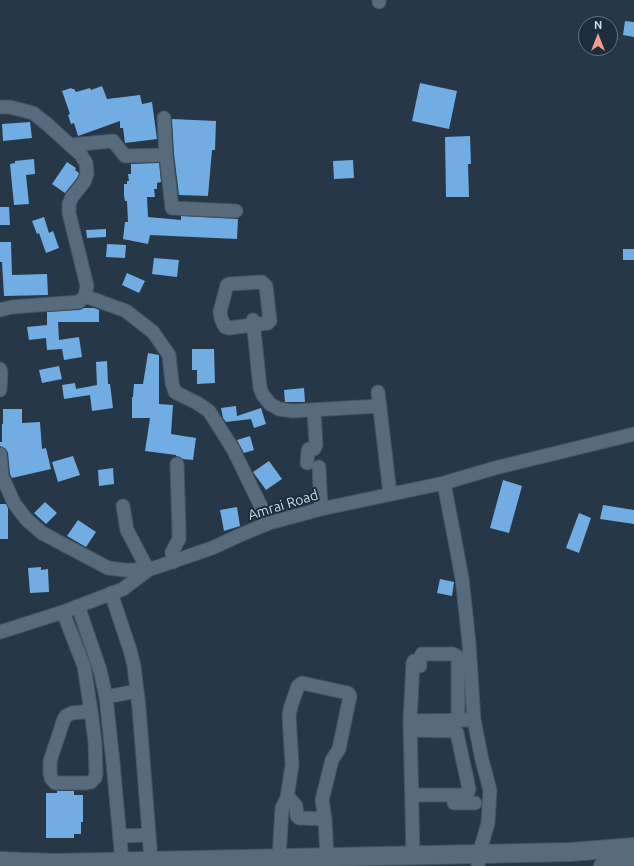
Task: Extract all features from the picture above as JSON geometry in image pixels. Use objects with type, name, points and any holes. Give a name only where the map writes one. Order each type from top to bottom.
[{"type":"street","points":[[0,107],[10,107],[33,113],[82,155],[86,163],[87,174],[84,182],[72,197],[69,204],[69,213],[87,286],[85,296],[79,302],[12,307],[0,310]]},
{"type":"street","points":[[164,118],[166,155],[172,208],[236,211]]},
{"type":"street","points":[[70,145],[113,141],[125,156],[166,155]]},
{"type":"street","points":[[262,282],[265,284],[270,321],[267,324],[253,323],[229,328],[224,327],[220,312],[225,287],[229,284],[262,282]]},
{"type":"street","points":[[85,296],[126,311],[153,332],[169,355],[172,383],[175,392],[209,411],[233,449],[269,523]]},
{"type":"street","points":[[253,323],[260,388],[270,404],[279,409],[292,411],[380,406]]},
{"type":"street","points":[[0,369],[0,390]]},
{"type":"street","points":[[378,392],[390,494]]},
{"type":"street","points":[[314,410],[316,445],[314,449],[309,449],[308,451],[313,465],[321,509]]},
{"type":"street","name":"Amrai Road","points":[[0,454],[2,476],[14,503],[26,519],[42,533],[108,568],[148,570],[212,548],[269,523],[321,509],[444,482],[634,434]]},
{"type":"street","points":[[173,562],[172,552],[179,539],[177,464]]},
{"type":"street","points":[[444,482],[462,578],[469,643],[474,720],[490,790],[488,823],[478,860]]},
{"type":"street","points":[[0,632],[63,612],[122,589],[148,570],[127,530],[123,506]]},
{"type":"street","points":[[111,593],[134,666],[151,860]]},
{"type":"street","points":[[78,606],[100,670],[106,697],[122,861]]},
{"type":"street","points":[[63,612],[84,666],[91,711],[95,742],[96,774],[91,782],[55,783],[51,778],[50,761],[64,719],[72,713],[91,711]]},
{"type":"street","points":[[403,859],[412,799],[413,663],[414,661],[420,661],[422,654],[454,654],[458,657],[458,720]]},
{"type":"street","points":[[279,858],[282,808],[286,802],[292,765],[289,715],[298,686],[302,683],[348,693],[350,699],[339,749],[332,760],[322,800],[325,819],[327,857]]},
{"type":"street","points":[[106,697],[137,691]]},
{"type":"street","points":[[413,724],[474,720]]},
{"type":"street","points":[[412,799],[464,795],[467,794],[469,789],[457,734],[455,731],[413,724]]},
{"type":"street","points":[[286,798],[291,800],[296,806],[297,816],[299,818],[325,819]]},
{"type":"street","points":[[412,799],[475,803]]},
{"type":"street","points":[[120,836],[149,835]]},
{"type":"street","points":[[0,861],[54,863],[327,857],[478,860],[548,859],[634,847]]},
{"type":"street","points":[[603,866],[634,864]]},
{"type":"building","points":[[625,21],[634,22],[634,37],[623,35]]},
{"type":"building","points":[[420,83],[457,91],[449,129],[412,121]]},
{"type":"building","points":[[102,86],[107,99],[140,95],[142,104],[152,102],[157,139],[125,143],[123,128],[120,128],[120,121],[78,136],[74,123],[71,124],[68,115],[70,114],[62,91],[71,88],[76,92],[90,88],[91,90]]},
{"type":"building","points":[[172,119],[216,121],[215,150],[212,150],[208,196],[179,195],[174,154]]},
{"type":"building","points":[[30,122],[32,138],[3,141],[2,124]]},
{"type":"building","points":[[470,136],[471,164],[468,164],[469,197],[446,197],[445,137]]},
{"type":"building","points":[[34,159],[35,174],[26,175],[29,204],[14,205],[10,164],[15,163],[15,161]]},
{"type":"building","points":[[353,160],[354,178],[334,179],[333,161]]},
{"type":"building","points":[[67,162],[76,168],[75,170],[79,173],[77,178],[65,193],[52,184]]},
{"type":"building","points":[[159,163],[161,182],[157,183],[157,189],[154,189],[155,197],[147,197],[148,217],[181,220],[181,216],[238,219],[237,239],[150,235],[148,244],[123,239],[125,222],[128,222],[127,201],[125,201],[124,196],[124,184],[127,184],[127,181],[129,181],[128,174],[131,174],[131,164]]},
{"type":"building","points":[[0,207],[9,207],[10,225],[0,225]]},
{"type":"building","points":[[44,217],[49,233],[53,231],[59,248],[46,253],[39,233],[37,234],[32,221]]},
{"type":"building","points":[[106,229],[106,237],[87,238],[86,230]]},
{"type":"building","points":[[0,242],[11,242],[12,275],[47,274],[48,295],[4,296],[2,262],[0,262]]},
{"type":"building","points":[[107,244],[126,245],[125,258],[106,257]]},
{"type":"building","points":[[623,249],[634,249],[634,260],[623,260]]},
{"type":"building","points":[[154,258],[179,260],[177,277],[152,274]]},
{"type":"building","points":[[127,273],[145,281],[139,293],[122,285]]},
{"type":"building","points":[[84,308],[94,308],[99,310],[99,322],[58,322],[59,340],[79,337],[82,357],[64,360],[62,349],[47,350],[46,338],[29,340],[27,327],[47,325],[47,312],[80,310]]},
{"type":"building","points":[[192,349],[214,349],[215,383],[197,384],[197,370],[192,370]]},
{"type":"building","points":[[148,353],[159,355],[159,404],[173,405],[171,434],[196,438],[193,460],[183,459],[176,455],[145,451],[150,418],[132,418],[132,397],[134,384],[143,384]]},
{"type":"building","points":[[107,361],[108,384],[110,384],[113,408],[92,411],[90,395],[64,399],[62,385],[75,383],[76,389],[97,385],[96,362]]},
{"type":"building","points":[[59,366],[62,379],[42,383],[39,370]]},
{"type":"building","points":[[304,388],[305,402],[285,402],[284,390]]},
{"type":"building","points":[[236,406],[237,416],[261,408],[266,424],[254,428],[251,419],[226,422],[223,418],[221,408]]},
{"type":"building","points":[[3,409],[22,409],[22,423],[40,422],[42,449],[46,448],[51,469],[12,478],[10,474],[8,453],[6,449],[0,446],[0,442],[2,442]]},
{"type":"building","points":[[250,436],[254,450],[244,453],[237,440]]},
{"type":"building","points":[[73,456],[80,475],[58,482],[52,462]]},
{"type":"building","points":[[269,461],[282,479],[266,490],[253,472]]},
{"type":"building","points":[[113,468],[114,484],[99,486],[98,470]]},
{"type":"building","points":[[503,480],[522,486],[509,533],[490,528]]},
{"type":"building","points":[[45,502],[57,513],[46,524],[34,513]]},
{"type":"building","points":[[0,504],[6,504],[8,508],[8,539],[0,539]]},
{"type":"building","points":[[603,505],[634,510],[634,524],[600,519]]},
{"type":"building","points":[[237,507],[240,526],[224,531],[220,510]]},
{"type":"building","points":[[579,513],[591,518],[579,553],[566,548]]},
{"type":"building","points":[[78,520],[96,532],[86,547],[67,536]]},
{"type":"building","points":[[41,567],[41,570],[48,569],[49,592],[30,593],[28,568]]},
{"type":"building","points":[[440,579],[454,582],[452,596],[437,593]]},
{"type":"building","points":[[57,791],[74,791],[74,795],[83,795],[83,822],[81,822],[81,834],[74,834],[74,838],[46,838],[46,793],[57,793]]}]
